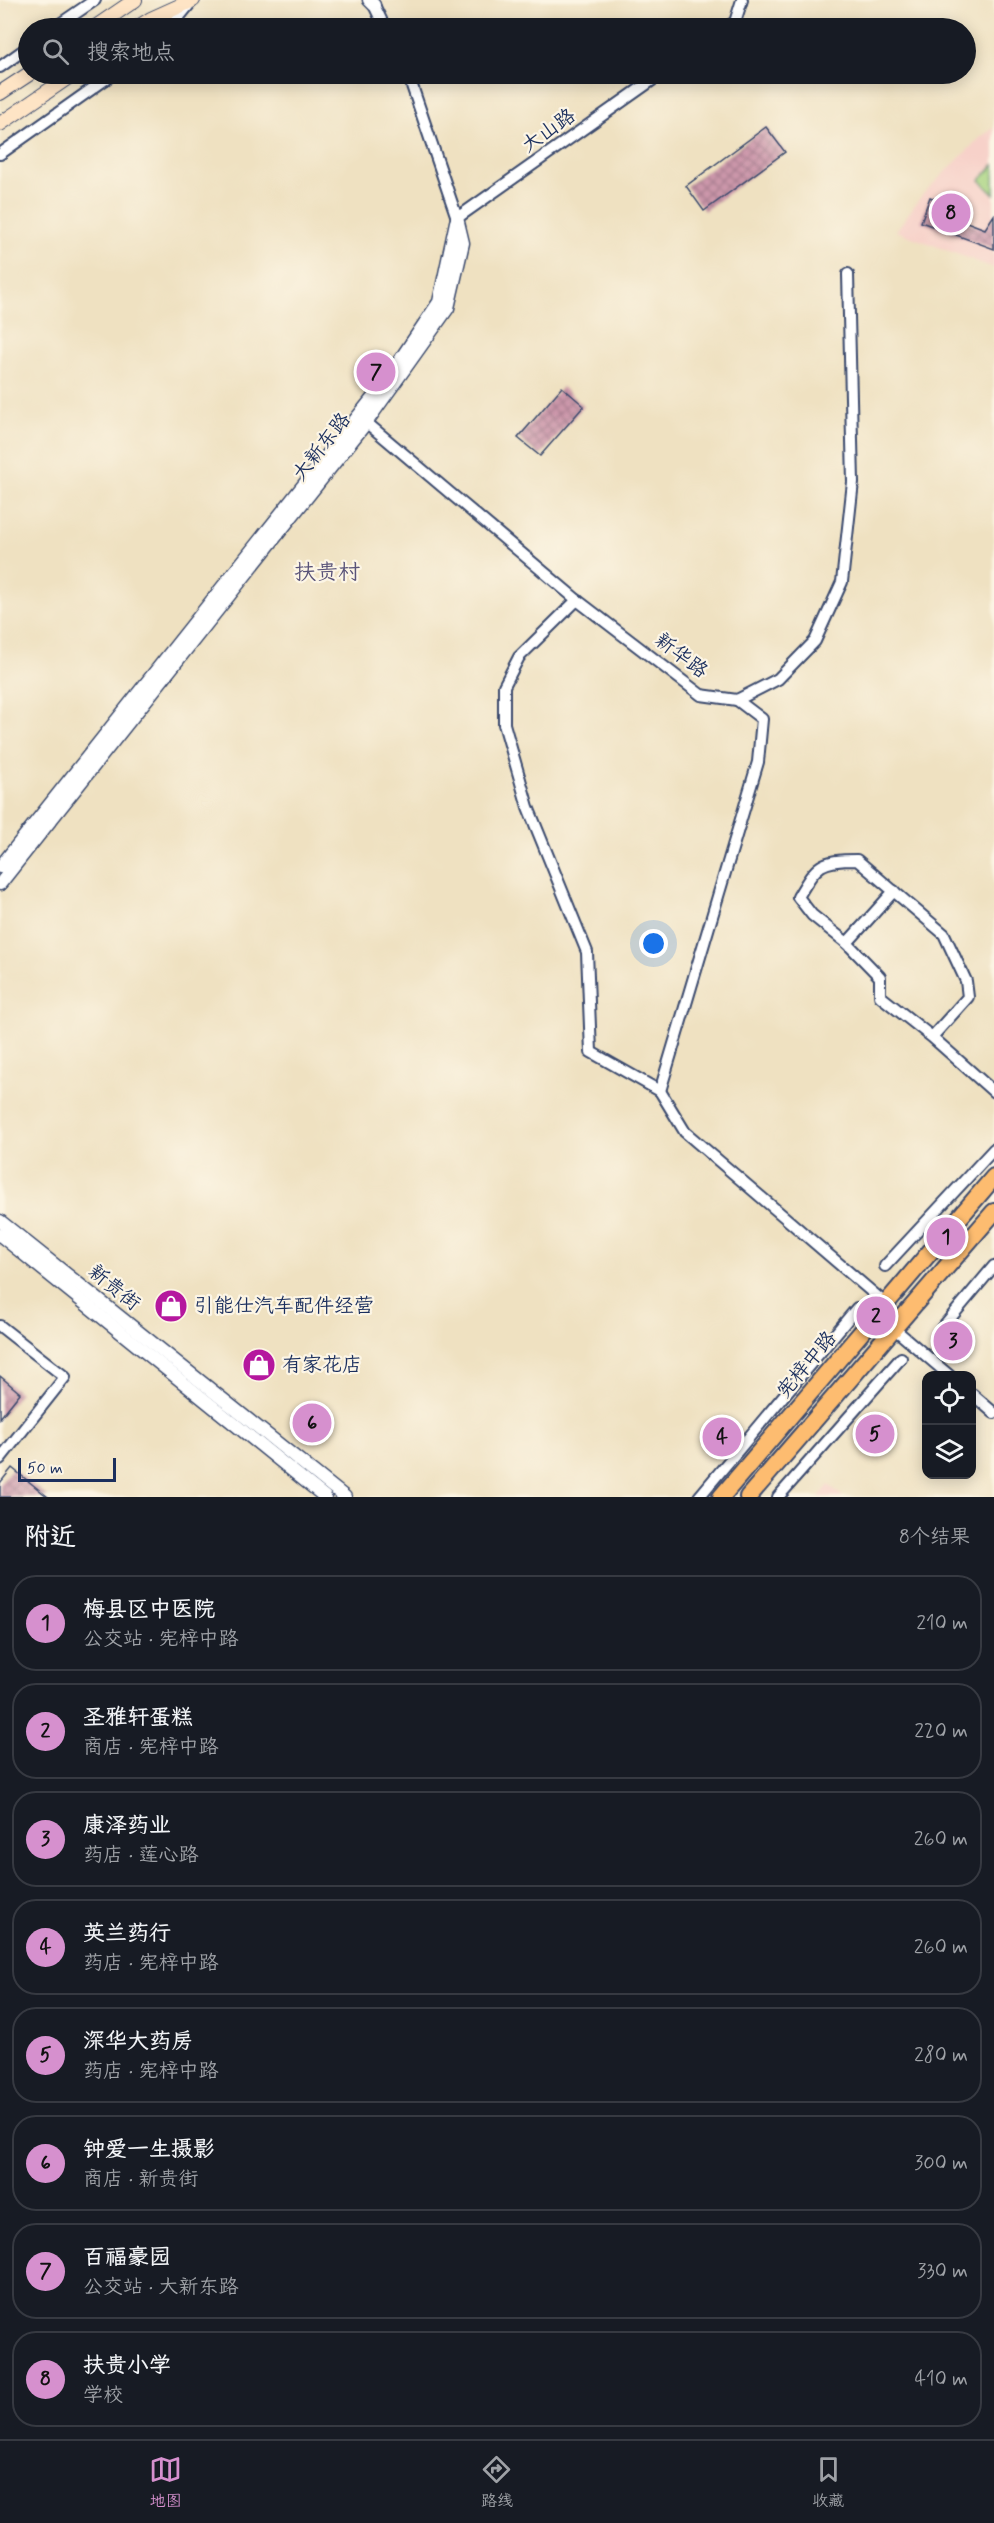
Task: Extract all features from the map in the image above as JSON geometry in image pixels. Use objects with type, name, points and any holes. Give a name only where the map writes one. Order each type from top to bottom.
[{"type":"main road","points":[[109,18],[135,0]]},
{"type":"main road","points":[[153,18],[193,0]]},
{"type":"main road","points":[[0,93],[18,81]]},
{"type":"main road","points":[[0,124],[58,84]]},
{"type":"main road","name":"宪梓中路","points":[[721,1497],[994,1178]]},
{"type":"main road","name":"宪梓中路","points":[[748,1497],[994,1212]]},
{"type":"street","points":[[69,18],[95,0]]},
{"type":"street","points":[[178,18],[193,0]]},
{"type":"street","points":[[736,18],[742,0]]},
{"type":"street","points":[[372,2],[380,18]]},
{"type":"street","points":[[0,67],[18,54]]},
{"type":"street","points":[[0,154],[99,84]]},
{"type":"street","points":[[411,84],[457,218]]},
{"type":"street","name":"大山路","points":[[457,218],[647,84]]},
{"type":"street","name":"大新东路","points":[[0,884],[362,419],[439,302],[457,218]]},
{"type":"street","points":[[660,1091],[758,762],[762,719],[737,700],[778,679],[815,640],[842,582],[853,482],[848,274]]},
{"type":"street","name":"大新东路","points":[[0,867],[362,419]]},
{"type":"street","name":"新华路","points":[[362,419],[577,600],[701,695],[737,700]]},
{"type":"street","points":[[577,600],[519,657],[504,686],[504,724],[528,807],[587,952],[591,1052],[660,1091],[685,1132],[882,1309],[894,1328],[944,1371]]},
{"type":"street","points":[[932,1037],[968,997],[966,981],[944,934],[857,860],[830,860],[815,868],[798,897],[812,915],[847,944],[880,977],[880,996],[932,1037],[994,1092]]},
{"type":"street","points":[[847,944],[894,891]]},
{"type":"street","points":[[885,1266],[994,1149]]},
{"type":"street","name":"新贵街","points":[[0,1221],[345,1497]]},
{"type":"street","name":"新贵街","points":[[0,1235],[325,1497]]},
{"type":"street","points":[[942,1328],[994,1266]]},
{"type":"street","points":[[699,1497],[857,1308]]},
{"type":"street","points":[[0,1341],[4,1329],[65,1377],[0,1460]]},
{"type":"street","points":[[778,1497],[901,1358]]},
{"type":"street","points":[[976,1397],[994,1413]]},
{"type":"shaded area","points":[[994,128],[994,268],[896,231],[922,195],[982,136]]},
{"type":"shaded area","points":[[829,1485],[843,1497],[819,1497]]},
{"type":"green space","points":[[994,165],[994,194],[980,180]]},
{"type":"building","points":[[766,127],[785,152],[704,211],[686,186]]},
{"type":"building","points":[[930,197],[962,210],[964,221],[985,229],[994,215],[994,249],[921,222]]},
{"type":"building","points":[[562,387],[584,406],[540,456],[518,438]]},
{"type":"building","points":[[0,1376],[20,1393],[0,1418]]},
{"type":"building","points":[[12,1468],[48,1497],[0,1497],[0,1483]]},
{"type":"place","name":"扶贵小学","points":[[951,213]]},
{"type":"place","name":"百福豪园","points":[[376,372]]},
{"type":"place","name":"梅县区中医院","points":[[946,1237]]},
{"type":"place","name":"引能仕汽车配件经营","points":[[171,1306]]},
{"type":"place","name":"圣雅轩蛋糕","points":[[876,1316]]},
{"type":"place","name":"康泽药业","points":[[953,1341]]},
{"type":"place","name":"有家花店","points":[[259,1365]]},
{"type":"place","name":"钟爱一生摄影","points":[[312,1423]]},
{"type":"place","name":"深华大药房","points":[[875,1434]]},
{"type":"place","name":"英兰药行","points":[[722,1437]]},
{"type":"district","name":"扶贵村","points":[[327,573]]}]
